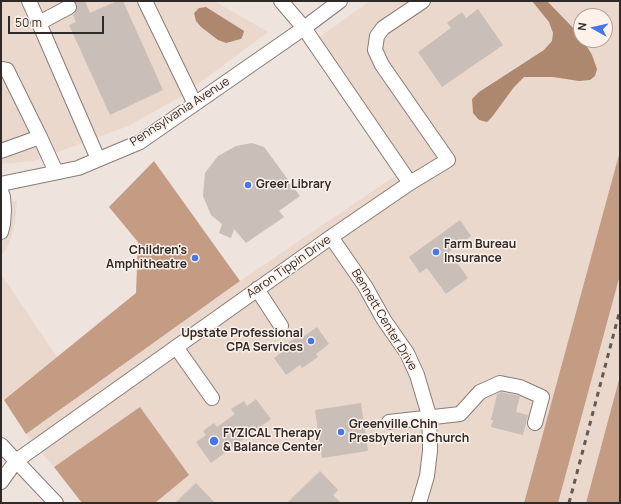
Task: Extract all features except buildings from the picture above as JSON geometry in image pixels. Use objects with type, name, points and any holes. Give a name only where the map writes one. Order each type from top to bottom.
[{"type":"street","points":[[30,1],[98,159]]},
{"type":"street","points":[[145,1],[195,104]]},
{"type":"street","points":[[281,1],[304,28],[410,183]]},
{"type":"street","name":"Pennsylvania Avenue","points":[[1,184],[78,168],[140,142],[304,28],[340,1]]},
{"type":"street","name":"Aaron Tippin Drive","points":[[1,482],[16,461],[331,237],[410,183],[448,160],[382,65],[376,50],[377,36],[383,28],[423,1]]},
{"type":"street","points":[[39,23],[69,7]]},
{"type":"street","points":[[1,69],[8,70],[56,172]]},
{"type":"street","points":[[1,151],[40,137]]},
{"type":"street","points":[[1,191],[4,210],[1,232]]},
{"type":"street","name":"Bennett Center Drive","points":[[331,237],[365,286],[384,320],[406,353],[417,375],[425,399],[428,417],[430,451],[427,476],[419,503]]},
{"type":"street","points":[[257,289],[281,326]]},
{"type":"street","points":[[176,347],[212,398]]},
{"type":"street","points":[[389,422],[460,414],[480,392],[500,383],[520,387],[542,397],[535,423]]},
{"type":"street","points":[[1,445],[56,503]]},
{"type":"shaded area","points":[[1,1],[214,1],[268,32],[182,96],[128,126],[34,161],[1,164]]},
{"type":"shaded area","points":[[370,1],[620,1],[620,151],[524,503],[155,503],[189,475],[140,407],[54,467],[26,434],[240,281],[395,176],[307,46]]},
{"type":"shaded area","points":[[532,1],[547,1],[573,28],[573,48],[588,48],[597,69],[595,76],[590,80],[579,81],[553,77],[524,77],[514,87],[487,122],[479,120],[473,113],[472,99],[479,92],[544,50],[552,41],[553,33],[549,22]]},
{"type":"shaded area","points":[[206,7],[244,31],[241,39],[226,43],[218,40],[201,27],[196,21],[194,13],[199,8]]},
{"type":"shaded area","points":[[620,151],[620,275],[558,503],[524,503]]},
{"type":"shaded area","points":[[154,161],[240,281],[26,434],[4,400],[136,293],[138,242],[109,207]]},
{"type":"shaded area","points":[[1,201],[17,201],[15,223],[9,244],[1,256]]},
{"type":"shaded area","points":[[1,274],[57,357],[4,400],[1,395]]},
{"type":"shaded area","points":[[620,275],[620,376],[586,503],[558,503]]},
{"type":"shaded area","points":[[620,376],[620,503],[586,503]]},
{"type":"shaded area","points":[[140,407],[189,475],[155,503],[82,503],[54,467]]},
{"type":"tunnel","points":[[69,7],[83,1]]},
{"type":"railway","points":[[569,503],[620,310]]},
{"type":"place","name":"Greer Library","points":[[248,185]]},
{"type":"place","name":"Farm Bureau Insurance","points":[[436,252]]},
{"type":"place","name":"Children's Amphitheatre","points":[[195,258]]},
{"type":"place","name":"Upstate Professional CPA Services","points":[[311,341]]},
{"type":"place","name":"Greenville Chin Presbyterian Church","points":[[341,432]]},
{"type":"place","name":"FYZICAL Therapy & Balance Center","points":[[214,441]]}]
